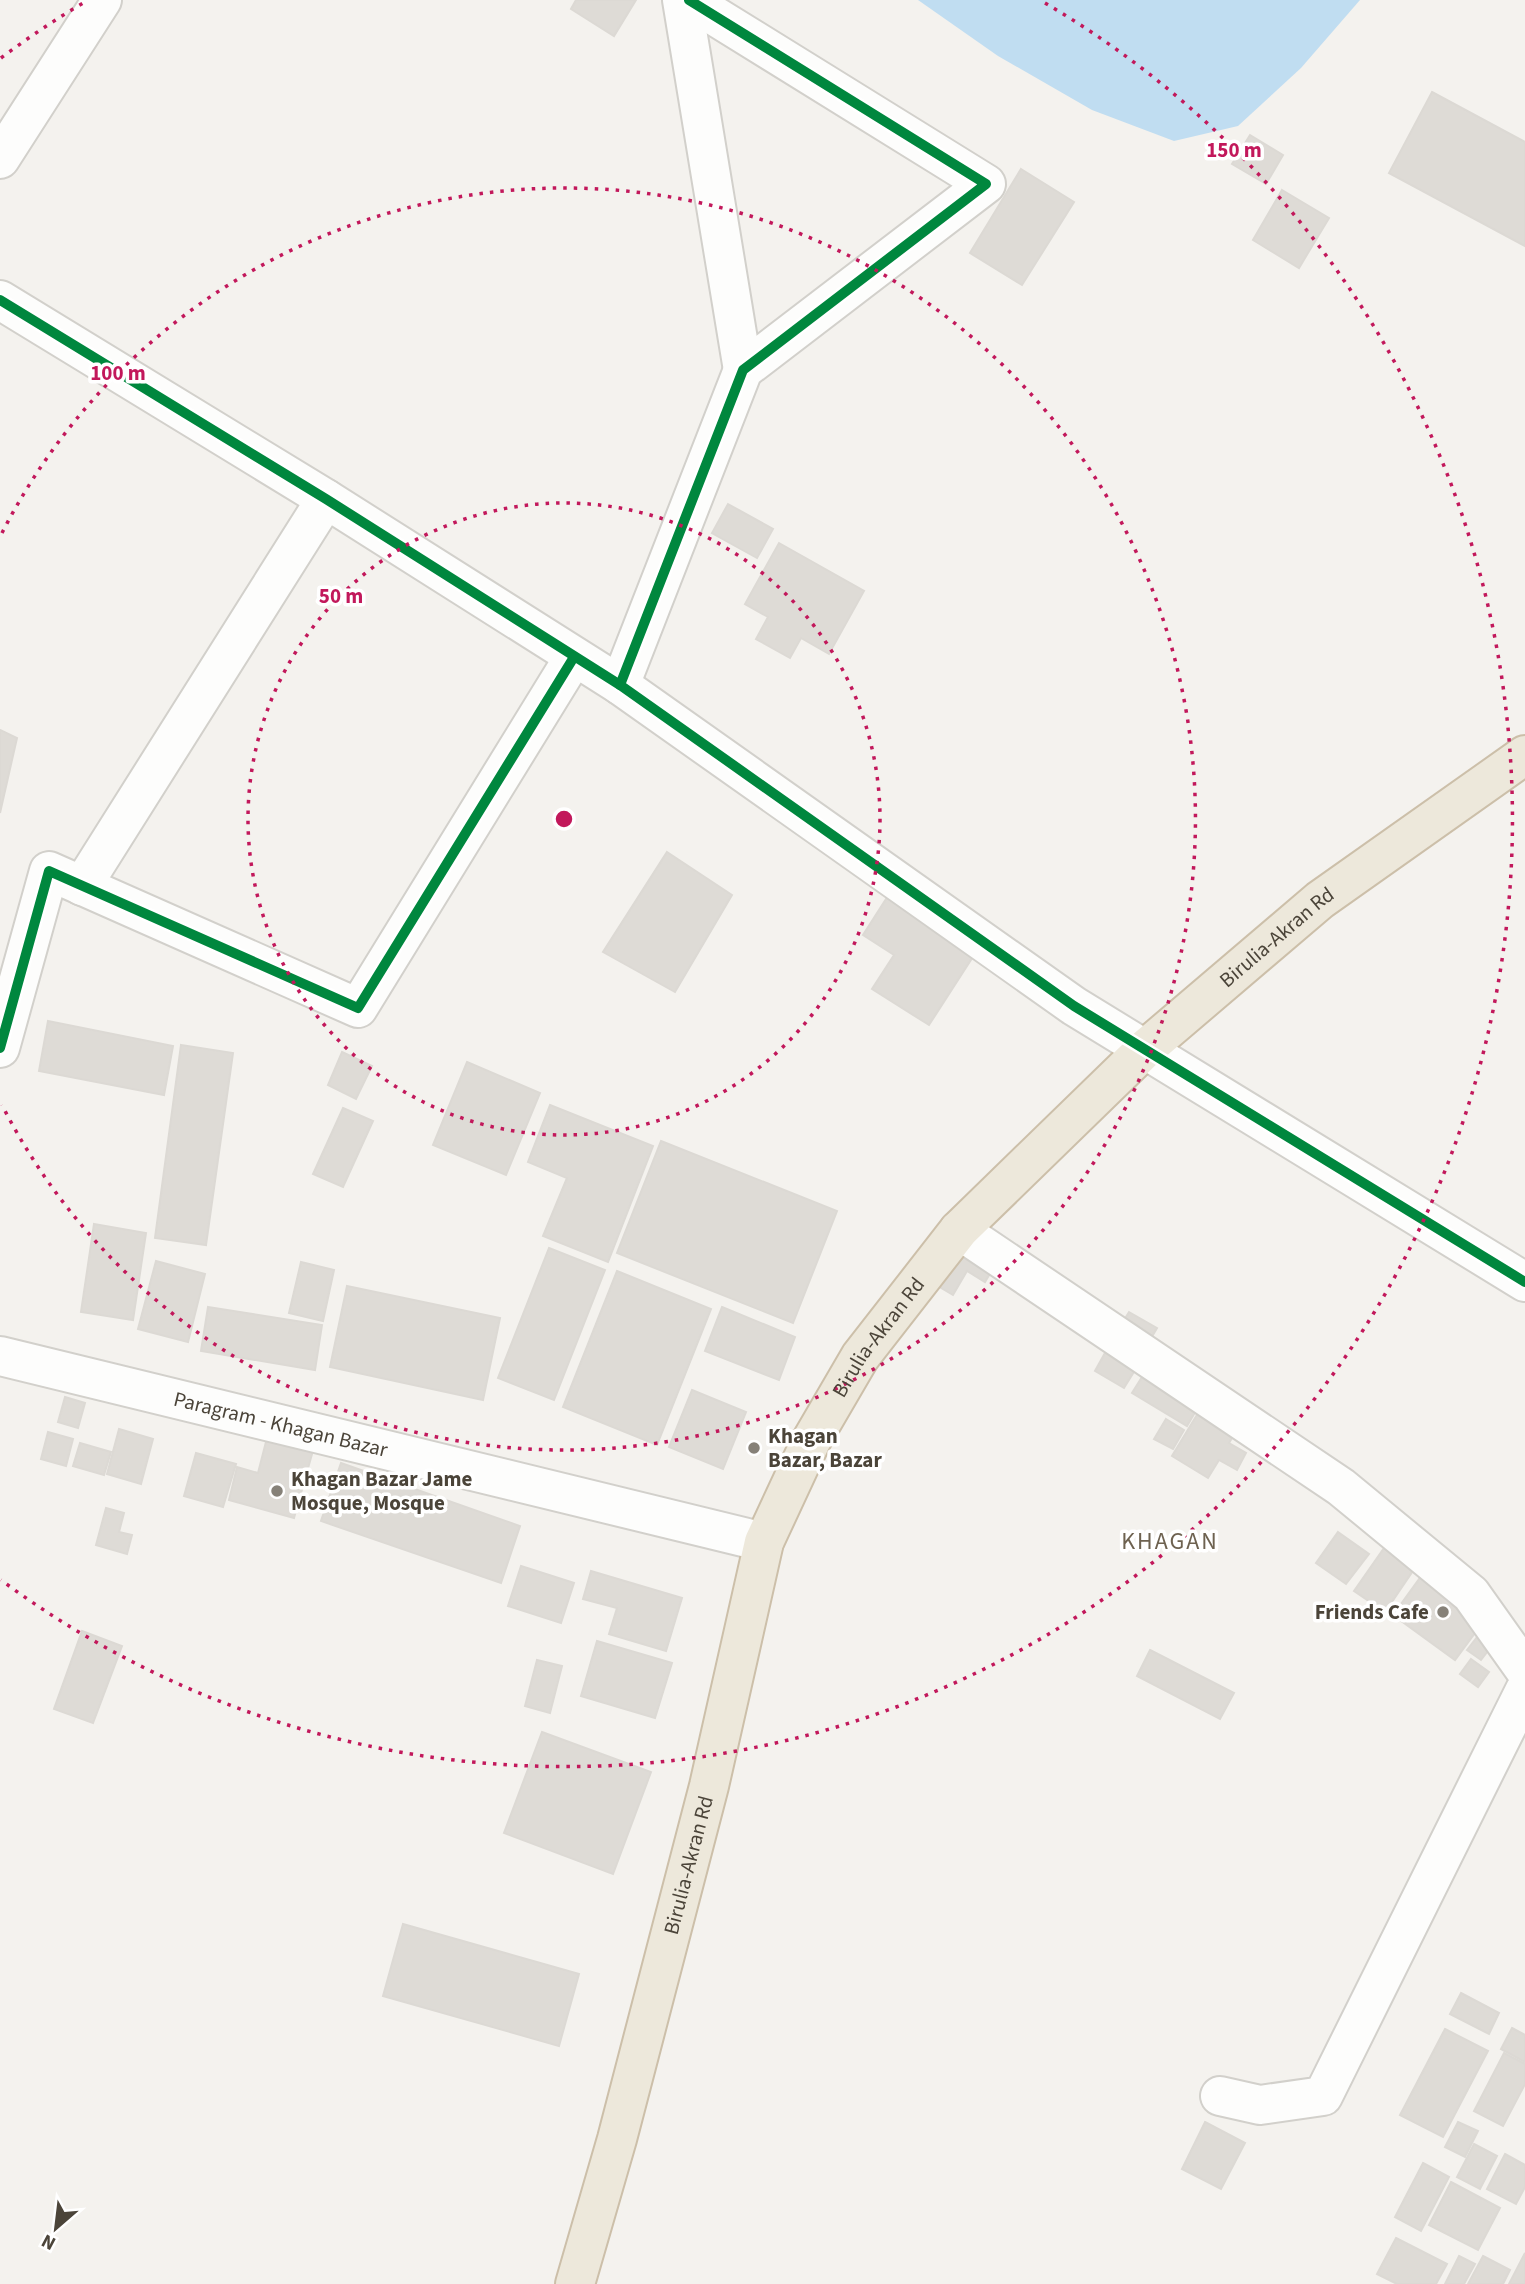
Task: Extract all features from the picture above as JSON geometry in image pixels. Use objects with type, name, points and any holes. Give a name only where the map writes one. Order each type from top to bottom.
[{"type":"highway","name":"Birulia-Akran Rd","points":[[576,2284],[621,2126],[709,1786],[764,1542],[811,1441],[860,1357],[959,1230],[1144,1050],[1320,900],[1525,755]]},
{"type":"street","points":[[0,159],[102,0]]},
{"type":"street","points":[[620,685],[743,370],[681,0]]},
{"type":"street","points":[[688,0],[986,184],[743,370]]},
{"type":"street","points":[[0,300],[326,499],[620,685],[1063,998],[1525,1282]]},
{"type":"street","points":[[82,886],[326,499]]},
{"type":"street","points":[[0,1048],[49,871],[358,1009],[574,657]]},
{"type":"street","points":[[959,1230],[1341,1486],[1471,1594],[1525,1670]]},
{"type":"street","name":"Paragram - Khagan Bazar","points":[[0,1356],[764,1542]]},
{"type":"street","points":[[1220,2096],[1260,2105],[1323,2096],[1525,1690]]},
{"type":"water","points":[[918,0],[1360,0],[1301,68],[1238,126],[1174,141],[1092,110],[998,56]]},
{"type":"building","points":[[576,0],[636,0],[614,36],[571,9]]},
{"type":"building","points":[[1432,92],[1525,142],[1525,246],[1389,173]]},
{"type":"building","points":[[1250,135],[1283,155],[1266,184],[1232,164]]},
{"type":"building","points":[[1021,169],[1074,202],[1022,285],[970,253]]},
{"type":"building","points":[[1282,190],[1329,218],[1299,268],[1253,240]]},
{"type":"building","points":[[728,504],[773,529],[757,558],[712,533]]},
{"type":"building","points":[[779,543],[864,591],[829,654],[801,638],[790,658],[756,639],[768,617],[745,604]]},
{"type":"building","points":[[0,730],[17,738],[0,813]]},
{"type":"building","points":[[667,852],[732,895],[675,992],[603,952]]},
{"type":"building","points":[[888,896],[976,952],[929,1025],[872,989],[894,955],[863,935]]},
{"type":"building","points":[[48,1021],[173,1046],[164,1095],[39,1071]]},
{"type":"building","points":[[181,1045],[233,1053],[206,1245],[155,1238]]},
{"type":"building","points":[[342,1052],[372,1066],[356,1099],[328,1085]]},
{"type":"building","points":[[467,1062],[540,1093],[506,1175],[433,1145]]},
{"type":"building","points":[[550,1105],[653,1146],[608,1262],[543,1236],[567,1178],[528,1162]]},
{"type":"building","points":[[343,1108],[373,1121],[343,1187],[313,1174]]},
{"type":"building","points":[[661,1141],[837,1211],[793,1323],[617,1253]]},
{"type":"building","points":[[957,1211],[1009,1241],[985,1282],[967,1271],[953,1295],[919,1275]]},
{"type":"building","points":[[94,1224],[146,1233],[133,1320],[81,1312]]},
{"type":"building","points":[[549,1248],[605,1270],[554,1400],[498,1378]]},
{"type":"building","points":[[156,1261],[205,1274],[188,1342],[138,1329]]},
{"type":"building","points":[[301,1262],[334,1270],[323,1321],[289,1313]]},
{"type":"building","points":[[617,1271],[711,1309],[657,1445],[563,1407]]},
{"type":"building","points":[[347,1286],[500,1318],[483,1400],[330,1367]]},
{"type":"building","points":[[208,1307],[322,1325],[315,1370],[201,1351]]},
{"type":"building","points":[[722,1307],[795,1337],[779,1380],[705,1351]]},
{"type":"building","points":[[1129,1312],[1157,1328],[1141,1355],[1113,1338]]},
{"type":"building","points":[[1110,1344],[1140,1362],[1124,1388],[1095,1371]]},
{"type":"building","points":[[1147,1369],[1201,1402],[1187,1426],[1132,1393]]},
{"type":"building","points":[[692,1390],[746,1412],[723,1469],[669,1447]]},
{"type":"building","points":[[1209,1395],[1245,1416],[1229,1443],[1246,1453],[1237,1470],[1219,1460],[1208,1478],[1172,1456]]},
{"type":"building","points":[[65,1397],[85,1403],[78,1428],[58,1422]]},
{"type":"building","points":[[1166,1419],[1184,1430],[1173,1449],[1154,1439]]},
{"type":"building","points":[[119,1429],[153,1439],[141,1484],[107,1474]]},
{"type":"building","points":[[48,1432],[73,1439],[66,1466],[41,1459]]},
{"type":"building","points":[[268,1434],[314,1447],[294,1518],[229,1500],[237,1467],[258,1473]]},
{"type":"building","points":[[80,1443],[111,1452],[104,1475],[73,1466]]},
{"type":"building","points":[[196,1453],[236,1464],[223,1507],[184,1496]]},
{"type":"building","points":[[341,1463],[520,1526],[501,1583],[321,1521]]},
{"type":"building","points":[[106,1508],[124,1513],[119,1532],[132,1535],[127,1554],[96,1545]]},
{"type":"building","points":[[1338,1532],[1369,1554],[1346,1584],[1316,1563]]},
{"type":"building","points":[[1389,1541],[1419,1562],[1385,1612],[1354,1591]]},
{"type":"building","name":"Friends Cafe","points":[[1430,1564],[1492,1610],[1455,1660],[1393,1615]]},
{"type":"building","points":[[521,1566],[574,1583],[561,1623],[508,1606]]},
{"type":"building","points":[[591,1571],[682,1598],[666,1651],[609,1634],[617,1608],[583,1599]]},
{"type":"building","points":[[82,1631],[122,1646],[93,1723],[54,1709]]},
{"type":"building","points":[[1477,1637],[1491,1647],[1481,1660],[1467,1650]]},
{"type":"building","points":[[597,1641],[672,1663],[655,1718],[581,1696]]},
{"type":"building","points":[[1150,1650],[1234,1693],[1220,1719],[1137,1676]]},
{"type":"building","points":[[1471,1659],[1489,1672],[1478,1687],[1460,1674]]},
{"type":"building","points":[[537,1660],[562,1666],[550,1713],[525,1706]]},
{"type":"building","points":[[542,1732],[651,1772],[613,1874],[504,1833]]},
{"type":"building","points":[[403,1924],[579,1974],[559,2046],[383,1996]]},
{"type":"building","points":[[1461,1993],[1499,2013],[1489,2034],[1450,2014]]},
{"type":"building","points":[[1512,2028],[1525,2035],[1525,2062],[1501,2049]]},
{"type":"building","points":[[1445,2029],[1488,2051],[1443,2137],[1400,2115]]},
{"type":"building","points":[[1504,2053],[1525,2064],[1525,2084],[1503,2126],[1474,2111]]},
{"type":"building","points":[[1205,2122],[1245,2143],[1221,2189],[1182,2169]]},
{"type":"building","points":[[1458,2122],[1478,2131],[1465,2157],[1445,2147]]},
{"type":"building","points":[[1474,2144],[1497,2156],[1480,2189],[1457,2177]]},
{"type":"building","points":[[1505,2154],[1525,2165],[1525,2187],[1516,2204],[1487,2189]]},
{"type":"building","points":[[1423,2163],[1449,2177],[1421,2231],[1395,2217]]},
{"type":"building","points":[[1451,2182],[1500,2208],[1478,2250],[1429,2225]]},
{"type":"building","points":[[1396,2238],[1447,2264],[1436,2284],[1397,2284],[1377,2274]]},
{"type":"building","points":[[1525,2253],[1525,2284],[1509,2284]]},
{"type":"building","points":[[1459,2256],[1475,2264],[1464,2284],[1445,2284]]},
{"type":"building","points":[[1483,2256],[1510,2270],[1503,2284],[1468,2284]]},
{"type":"cycle path","points":[[620,685],[743,370],[986,184],[689,0]]},
{"type":"cycle path","points":[[0,300],[326,499],[620,685],[1074,1006],[1525,1282]]},
{"type":"cycle path","points":[[0,1048],[49,871],[358,1008],[574,657]]},
{"type":"place","name":"Khagan Bazar, Bazar","points":[[754,1448]]},
{"type":"place","name":"Khagan Bazar Jame Mosque, Mosque","points":[[277,1491]]},
{"type":"place","name":"Friends Cafe","points":[[1443,1612]]},
{"type":"district","name":"KHAGAN","points":[[1170,1541]]}]
